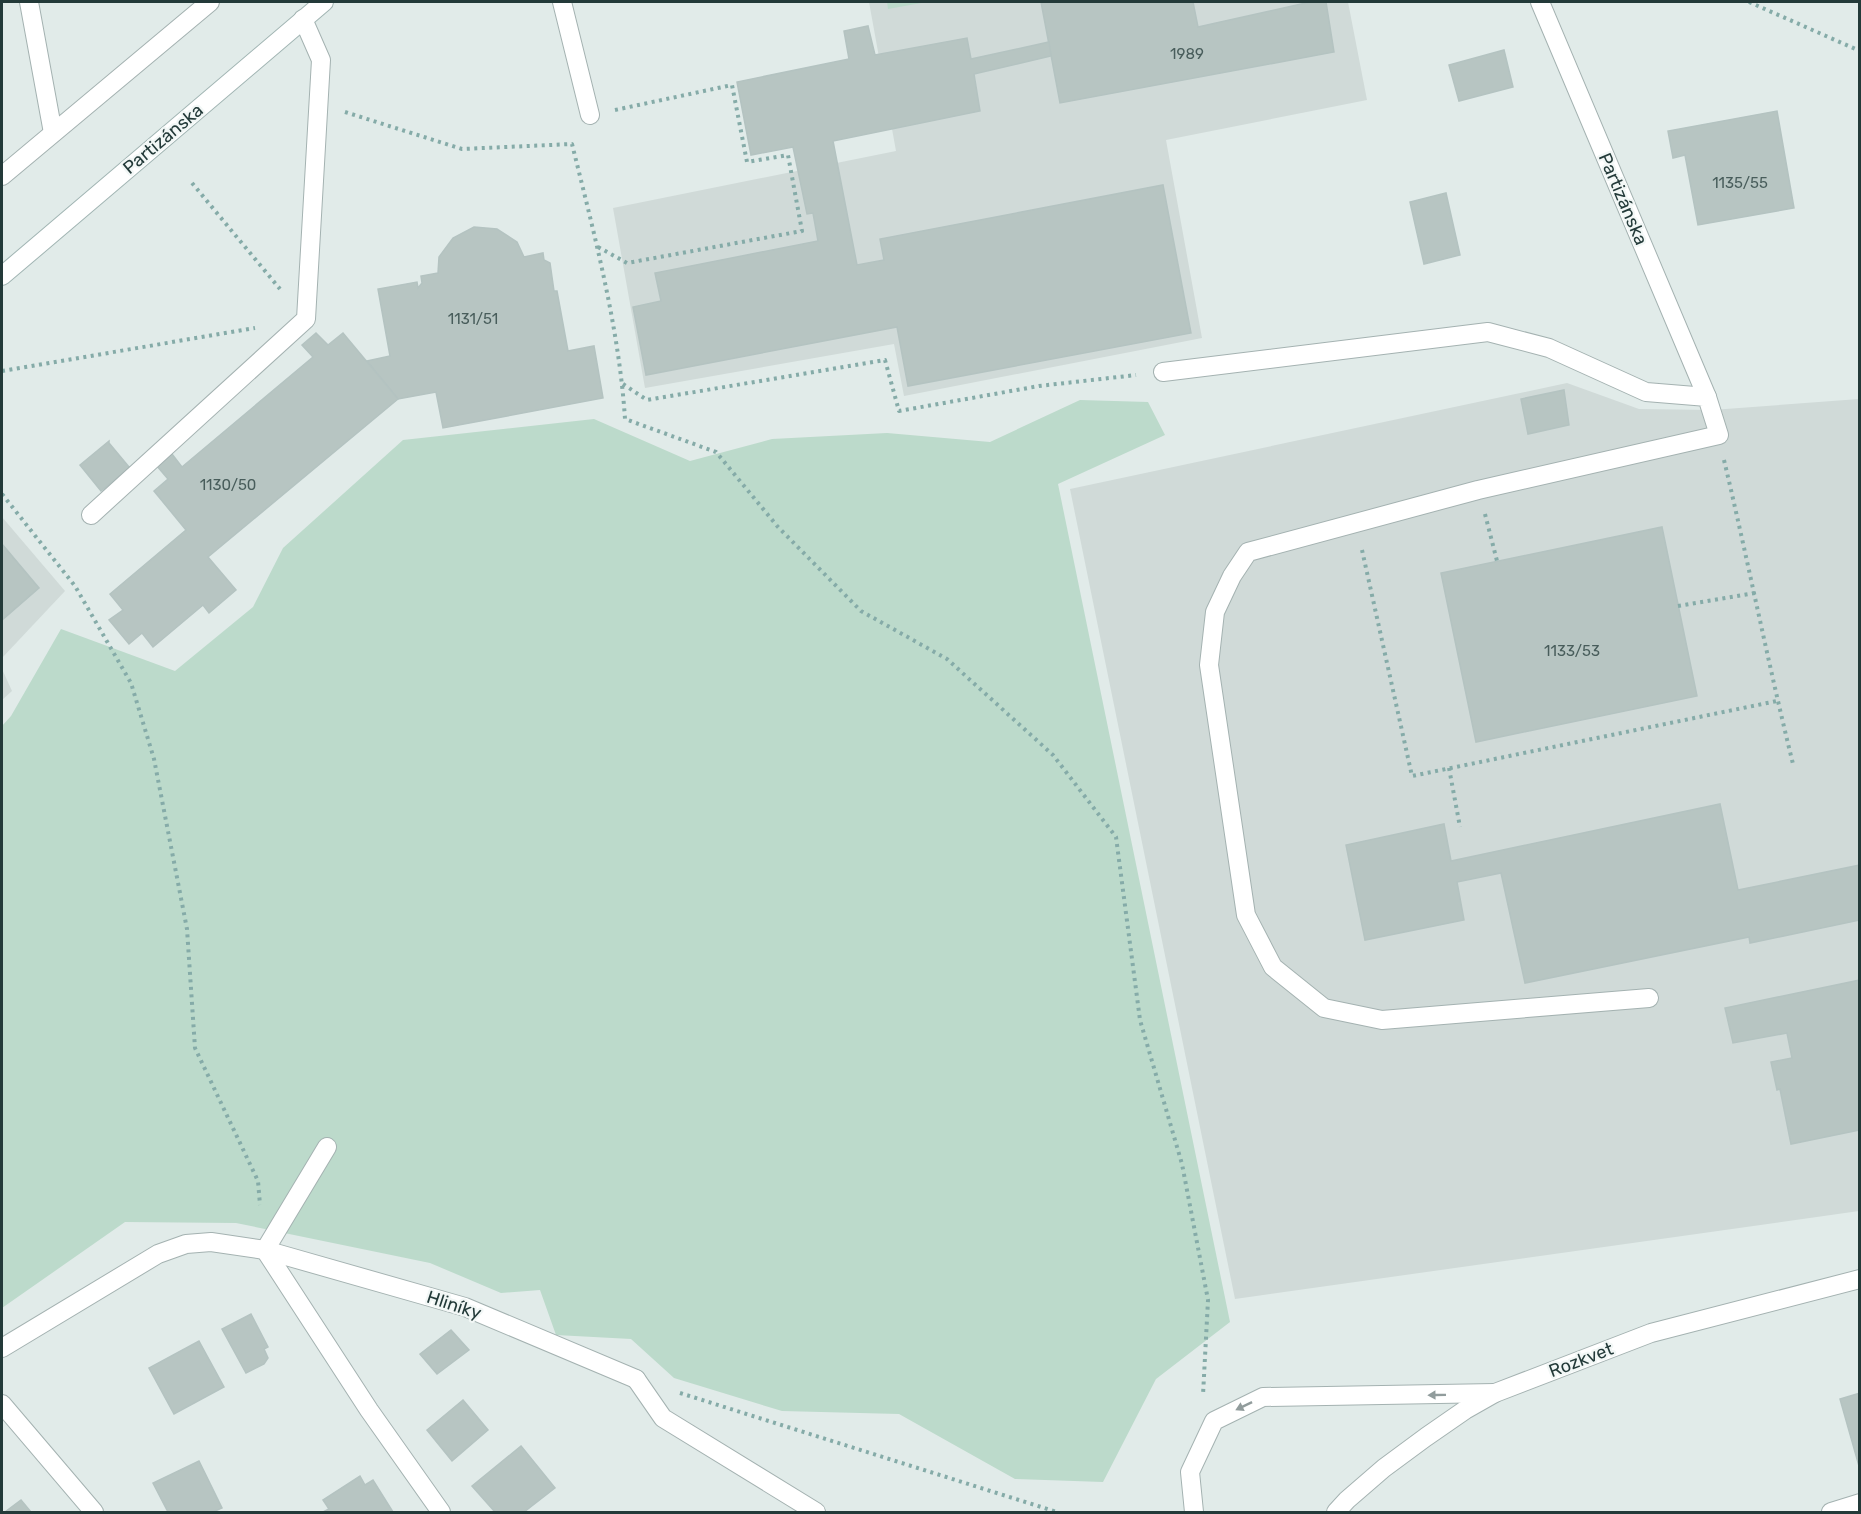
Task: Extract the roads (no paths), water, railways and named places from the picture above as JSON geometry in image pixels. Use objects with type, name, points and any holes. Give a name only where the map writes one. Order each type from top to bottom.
[{"type":"street","points":[[29,2],[53,133]]},
{"type":"street","points":[[2,176],[210,2]]},
{"type":"street","name":"Partizánska","points":[[2,276],[324,2]]},
{"type":"street","points":[[562,2],[590,116]]},
{"type":"street","name":"Partizánska","points":[[1540,2],[1707,397],[1719,435],[1478,490],[1248,552],[1232,576],[1215,612],[1209,665],[1246,915],[1273,967],[1324,1008],[1382,1020],[1649,998]]},
{"type":"street","points":[[90,515],[306,319],[321,60],[303,19]]},
{"type":"street","points":[[1163,372],[1488,332],[1549,348],[1646,392],[1707,397]]},
{"type":"street","points":[[327,1147],[265,1250],[369,1410],[441,1512]]},
{"type":"street","name":"Hliníky","points":[[2,1348],[158,1254],[186,1244],[211,1242],[265,1250],[465,1307],[636,1379],[663,1418],[816,1512]]},
{"type":"street","name":"Rozkvet","points":[[1336,1512],[1354,1494],[1409,1449],[1465,1410],[1495,1393],[1652,1333],[1860,1279]]},
{"type":"street","points":[[1194,1512],[1190,1472],[1214,1420],[1263,1396],[1495,1393]]},
{"type":"street","points":[[2,1404],[94,1512]]},
{"type":"street","points":[[1831,1512],[1860,1503]]}]
